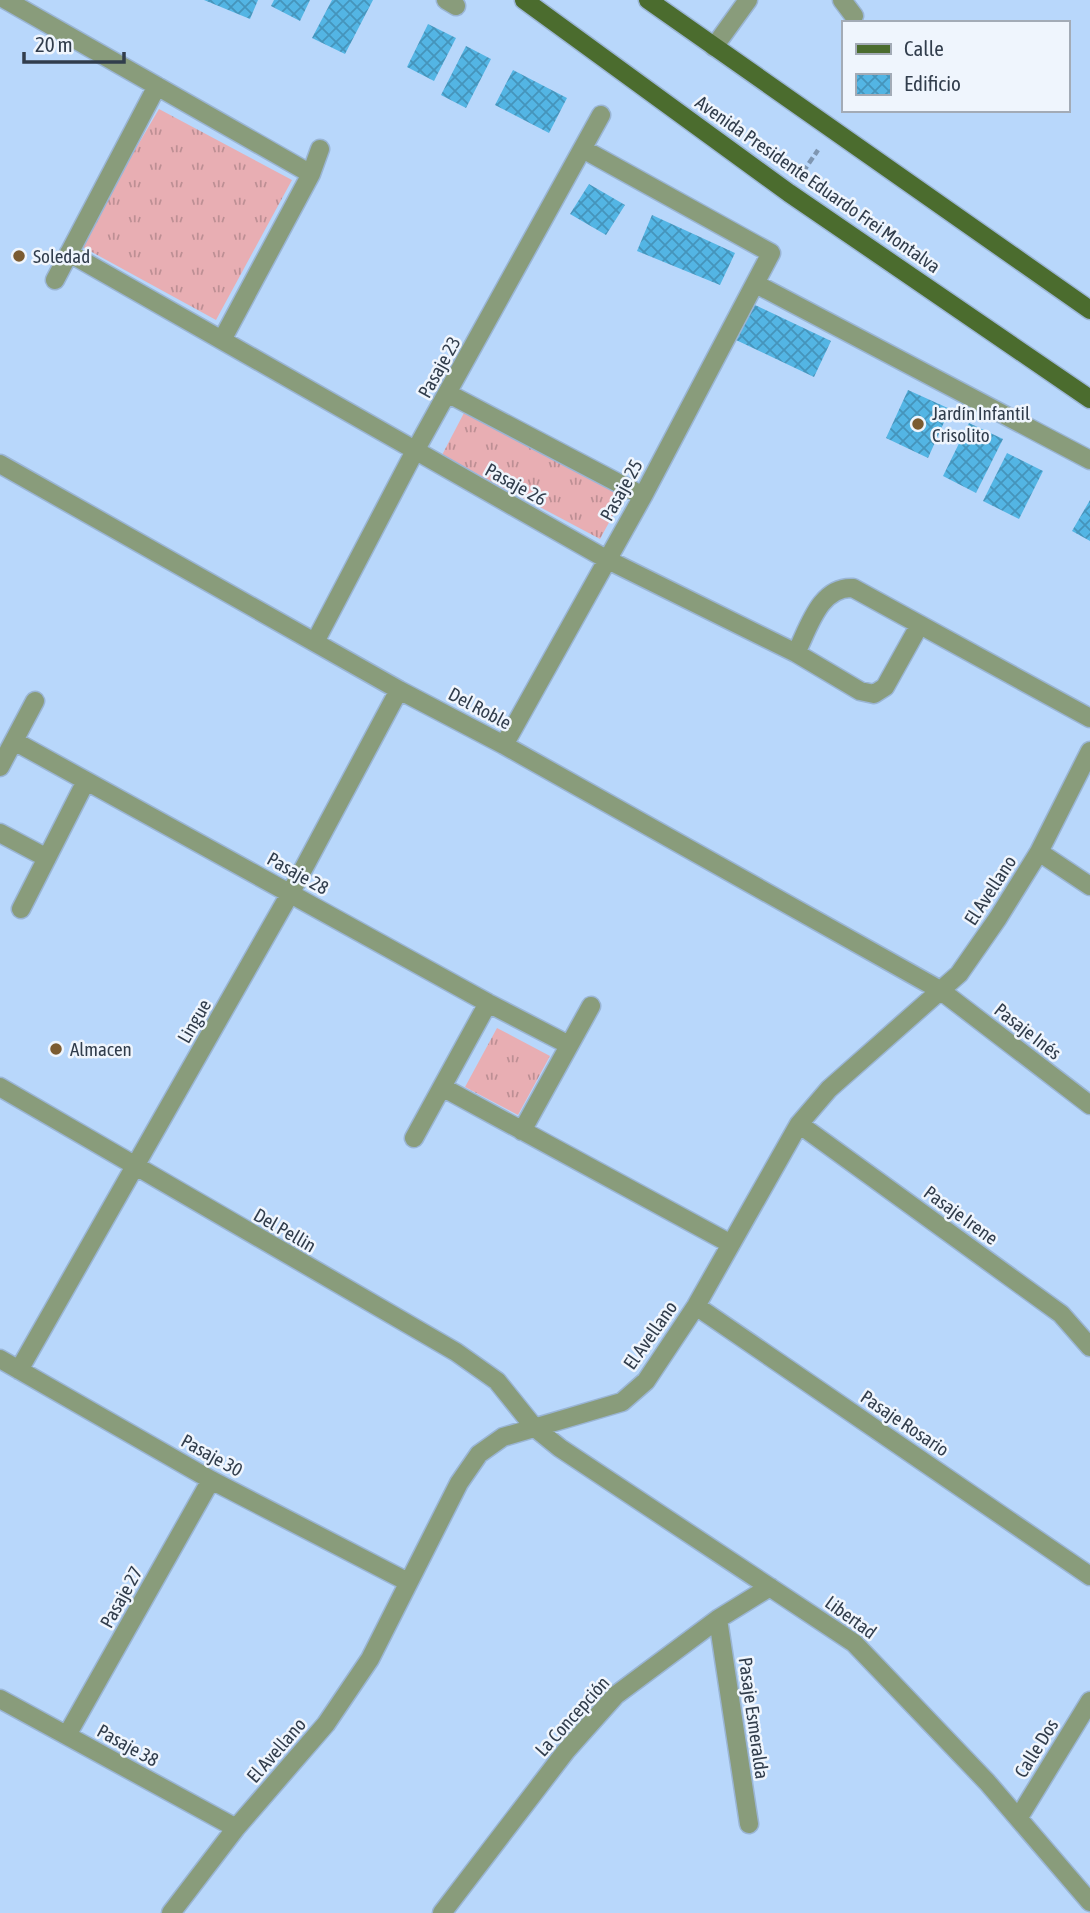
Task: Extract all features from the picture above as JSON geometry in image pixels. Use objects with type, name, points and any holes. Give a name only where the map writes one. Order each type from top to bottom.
[{"type":"main road","name":"Avenida Presidente Eduardo Frei Montalva","points":[[524,0],[789,192],[1090,399]]},
{"type":"main road","points":[[648,0],[1090,310]]},
{"type":"street","points":[[6,0],[311,174]]},
{"type":"street","points":[[715,47],[748,0]]},
{"type":"street","points":[[842,0],[854,16]]},
{"type":"street","points":[[55,280],[157,86]]},
{"type":"street","name":"Pasaje 23","points":[[316,640],[415,452],[601,115]]},
{"type":"street","points":[[222,340],[311,174],[320,149]]},
{"type":"street","name":"Pasaje 25","points":[[504,745],[643,496],[771,253],[583,149]]},
{"type":"street","name":"Pasaje 26","points":[[69,253],[606,559],[796,653],[860,691],[874,694],[885,687],[919,626]]},
{"type":"street","points":[[756,284],[1090,460]]},
{"type":"street","points":[[449,394],[643,496]]},
{"type":"street","name":"Del Roble","points":[[0,464],[316,640],[399,690],[504,745],[940,990]]},
{"type":"street","points":[[796,653],[826,595],[839,587],[853,588],[1090,718]]},
{"type":"street","name":"Lingue","points":[[19,1370],[291,892],[399,690]]},
{"type":"street","points":[[0,768],[36,701]]},
{"type":"street","name":"Pasaje 28","points":[[14,741],[569,1045]]},
{"type":"street","name":"El Avellano","points":[[171,1913],[236,1828],[326,1724],[370,1658],[459,1483],[479,1454],[503,1437],[622,1402],[646,1381],[696,1306],[799,1124],[829,1088],[959,974],[999,918],[1039,852],[1090,751]]},
{"type":"street","points":[[21,909],[86,781]]},
{"type":"street","points":[[0,833],[47,858]]},
{"type":"street","points":[[1039,852],[1090,886]]},
{"type":"street","name":"Pasaje Inés","points":[[940,990],[1090,1105]]},
{"type":"street","points":[[414,1138],[488,1003]]},
{"type":"street","points":[[522,1131],[591,1006]]},
{"type":"street","name":"Del Pellin","points":[[0,1087],[456,1352],[497,1381],[534,1427]]},
{"type":"street","points":[[442,1087],[731,1244]]},
{"type":"street","name":"Pasaje Irene","points":[[799,1124],[1061,1314],[1090,1347]]},
{"type":"street","name":"Pasaje Rosario","points":[[696,1306],[1090,1576]]},
{"type":"street","name":"Pasaje 30","points":[[0,1359],[211,1480],[408,1582]]},
{"type":"street","name":"Libertad","points":[[534,1427],[560,1448],[854,1643],[1019,1817],[1090,1902]]},
{"type":"street","name":"Pasaje 27","points":[[67,1735],[211,1480]]},
{"type":"street","name":"La Concepción","points":[[442,1913],[566,1751],[616,1695],[718,1619],[770,1587]]},
{"type":"street","name":"Pasaje Esmeralda","points":[[718,1619],[749,1824]]},
{"type":"street","name":"Pasaje 38","points":[[0,1699],[236,1828]]},
{"type":"street","name":"Calle Dos","points":[[1019,1817],[1090,1702]]},
{"type":"green space","points":[[159,109],[292,180],[216,320],[79,245]]},
{"type":"green space","points":[[465,411],[624,495],[600,539],[442,455]]},
{"type":"green space","points":[[497,1028],[550,1056],[518,1115],[465,1087]]},
{"type":"building","points":[[204,0],[258,0],[250,19]]},
{"type":"building","points":[[274,0],[310,0],[300,21],[271,6]]},
{"type":"building","points":[[332,0],[373,0],[345,54],[312,38]]},
{"type":"building","points":[[428,24],[456,38],[434,81],[407,67]]},
{"type":"building","points":[[466,46],[491,59],[466,108],[441,95]]},
{"type":"building","points":[[513,70],[567,98],[549,133],[495,105]]},
{"type":"building","points":[[589,184],[625,205],[606,235],[570,214]]},
{"type":"building","points":[[652,215],[735,253],[720,285],[637,251]]},
{"type":"building","points":[[753,304],[831,341],[814,377],[736,340]]},
{"type":"building","name":"Jardín Infantil Crisolito","points":[[908,390],[950,409],[928,458],[886,438]]},
{"type":"building","points":[[969,423],[1003,439],[976,493],[943,476]]},
{"type":"building","points":[[1007,453],[1043,471],[1019,519],[983,501]]},
{"type":"building","points":[[1090,500],[1090,541],[1072,531]]},
{"type":"place","name":"Soledad","points":[[19,256]]},
{"type":"place","name":"Jardín Infantil Crisolito","points":[[918,424]]},
{"type":"place","name":"Almacen","points":[[56,1049]]}]
